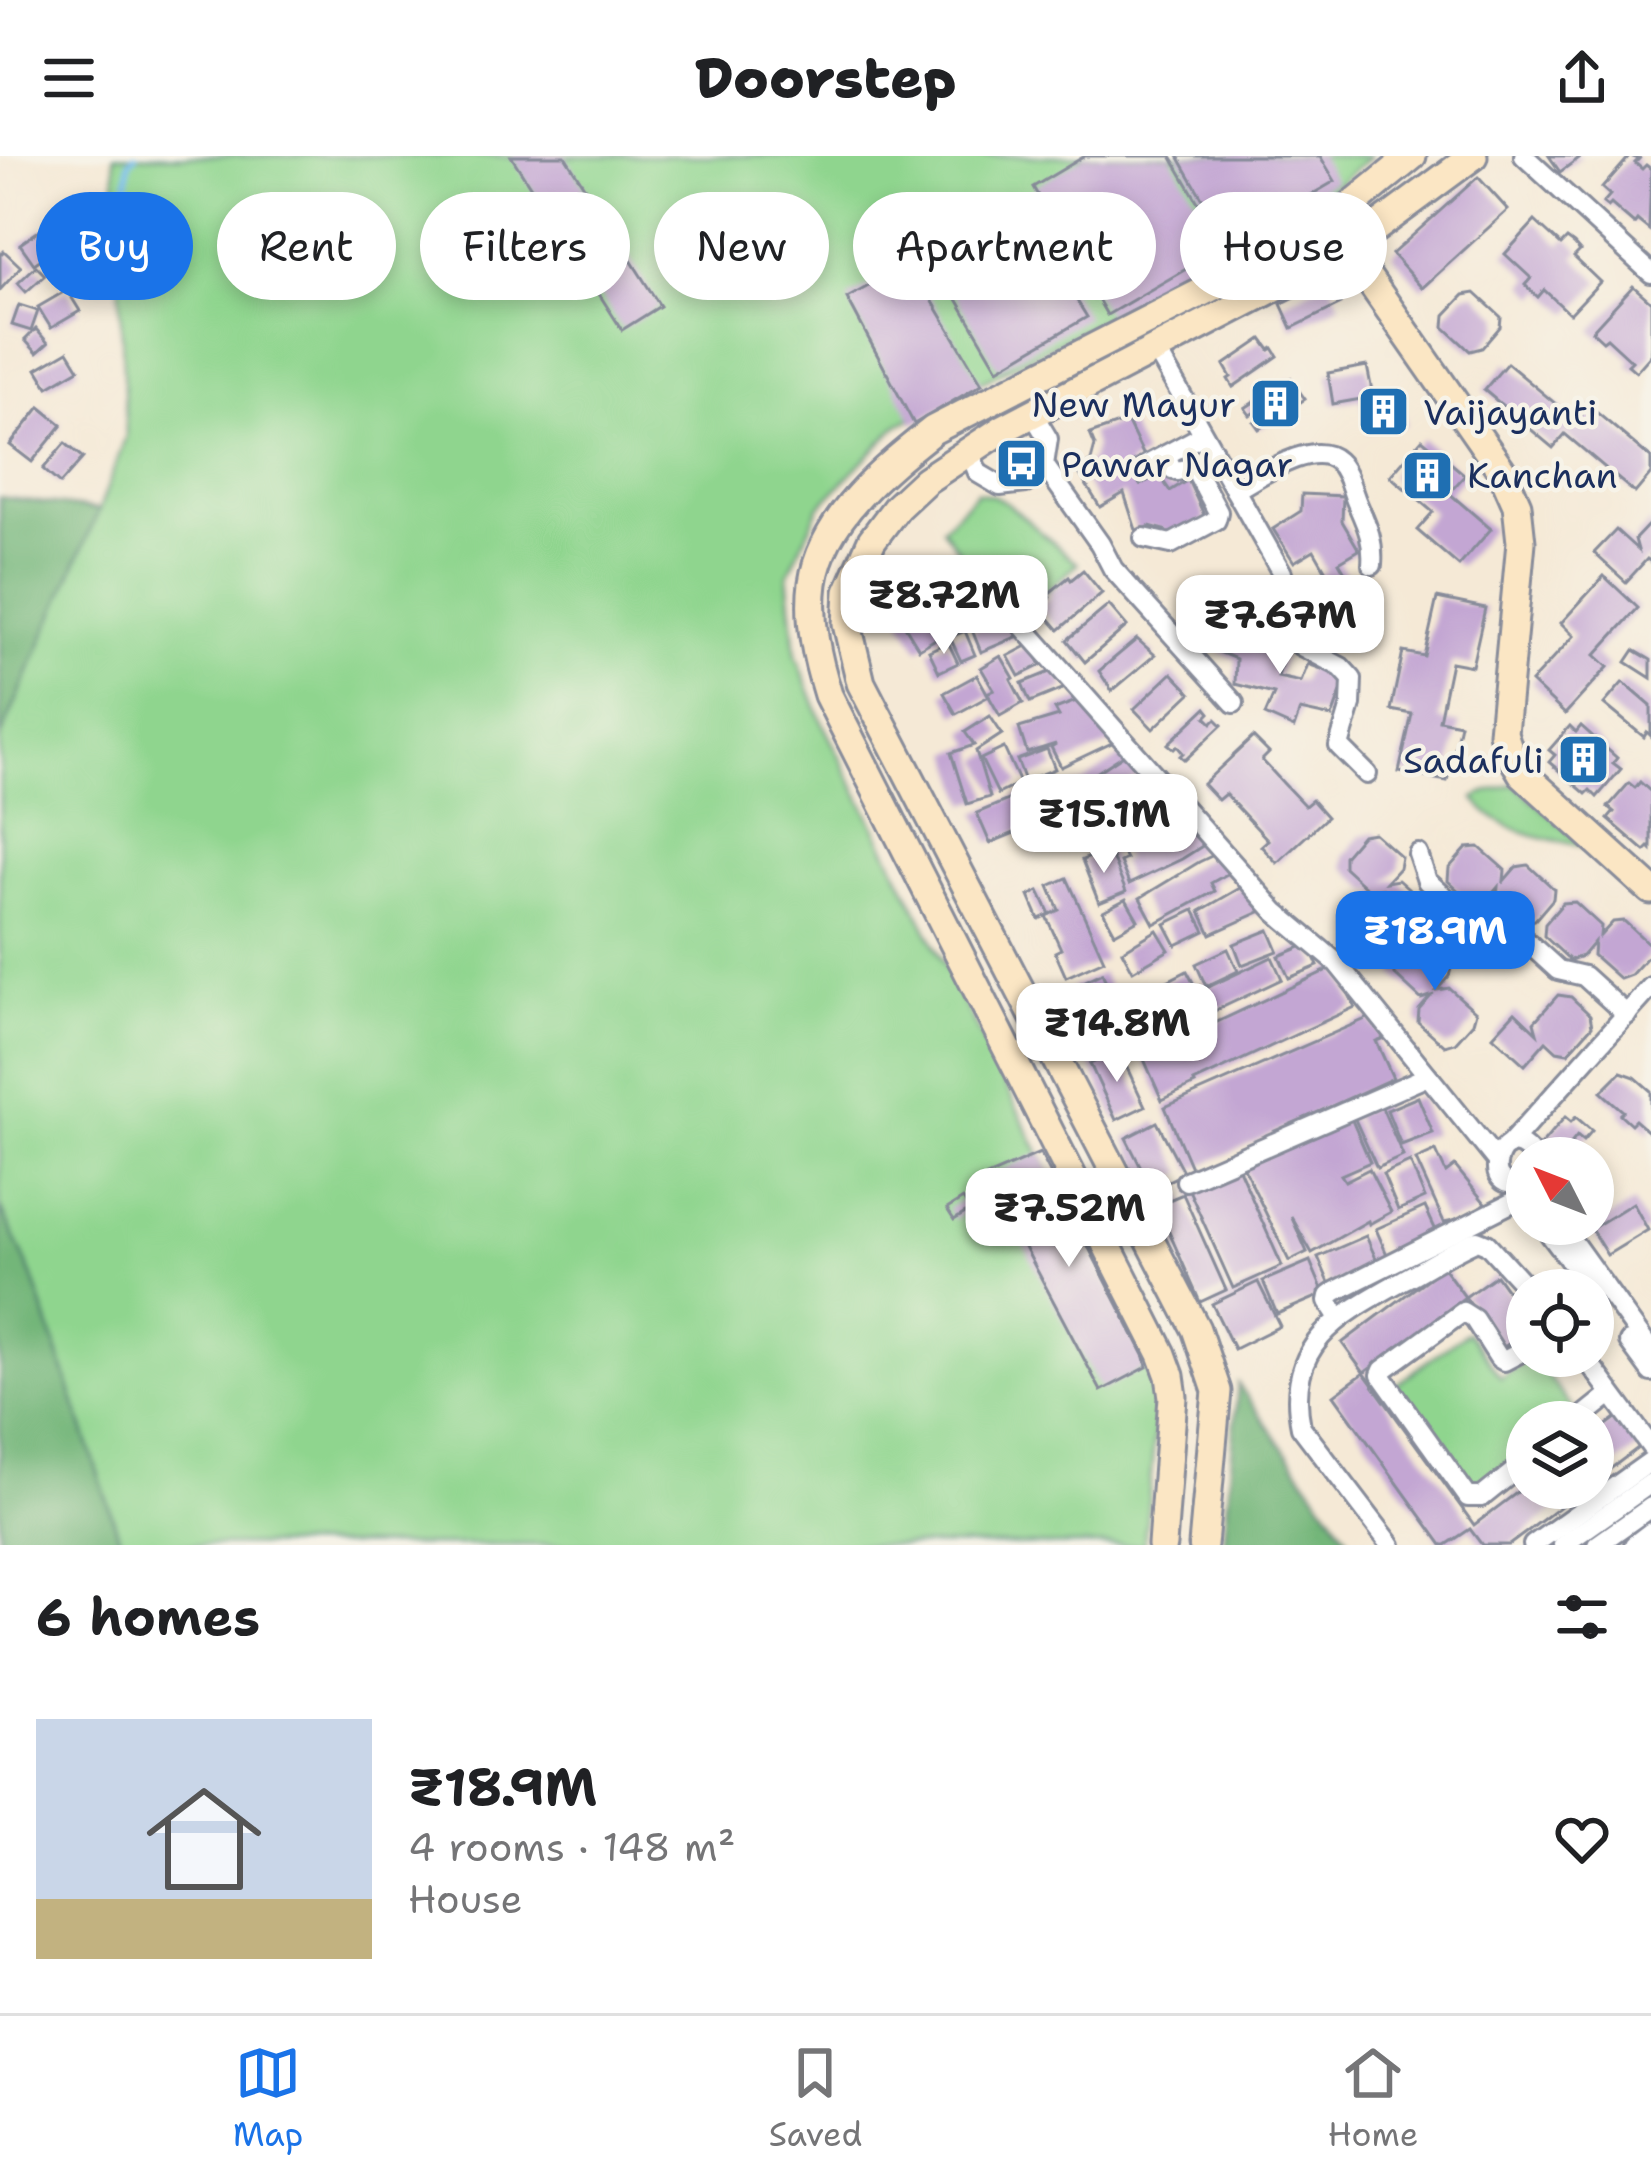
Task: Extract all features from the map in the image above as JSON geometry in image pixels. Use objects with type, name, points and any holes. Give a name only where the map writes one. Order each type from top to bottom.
[{"type":"street","points":[[1368,192],[1412,156]]},
{"type":"street","points":[[1387,220],[1473,156]]},
{"type":"street","points":[[1524,156],[1651,273]]},
{"type":"street","points":[[1162,1545],[1173,1397],[1162,1354],[828,695],[816,654],[812,613],[813,581],[823,548],[856,501],[899,457],[933,430],[1186,300]]},
{"type":"street","points":[[1203,1545],[1217,1391],[1209,1362],[861,683],[847,625],[849,592],[872,540],[926,480],[1033,414],[1251,300]]},
{"type":"street","points":[[1381,300],[1502,470],[1517,505],[1521,542],[1503,733],[1509,751],[1522,773],[1651,890]]},
{"type":"street","points":[[1156,350],[1282,573],[1293,633],[1301,646],[1341,667],[1352,679],[1351,705],[1339,746],[1367,774]]},
{"type":"street","points":[[970,410],[978,473],[1000,486],[1026,483],[1044,465],[1048,439],[1033,414]]},
{"type":"street","points":[[1147,465],[1203,435]]},
{"type":"street","points":[[1234,490],[1295,457],[1322,453],[1336,459],[1368,524],[1374,545],[1372,565]]},
{"type":"street","points":[[1144,538],[1172,544],[1216,520],[1218,512],[1196,471],[1172,469],[1166,455]]},
{"type":"street","points":[[1044,465],[1113,569],[1234,704]]},
{"type":"street","points":[[995,596],[1276,912],[1337,963],[1428,1076],[1502,1153]]},
{"type":"street","points":[[1418,854],[1427,881],[1471,921],[1503,920],[1558,970],[1584,976],[1627,1015]]},
{"type":"street","points":[[1506,1181],[1501,1178],[1502,1153],[1651,987]]},
{"type":"street","points":[[1186,1181],[1428,1076]]},
{"type":"street","points":[[1502,1153],[1506,1150]]},
{"type":"street","points":[[1340,1318],[1328,1301],[1336,1291],[1506,1201]]},
{"type":"street","points":[[1390,1545],[1301,1427],[1297,1407],[1302,1366],[1312,1347],[1340,1318],[1477,1240],[1487,1244],[1510,1269]]},
{"type":"street","points":[[1558,1245],[1577,1269]]},
{"type":"street","points":[[1506,1360],[1498,1358],[1474,1319],[1463,1312],[1381,1375],[1468,1497],[1482,1497],[1506,1478]]},
{"type":"street","points":[[1614,1313],[1651,1351]]},
{"type":"street","points":[[1614,1320],[1651,1372]]},
{"type":"street","points":[[1599,1377],[1651,1448]]},
{"type":"street","points":[[1602,1401],[1611,1394]]},
{"type":"street","points":[[1569,1534],[1651,1461]]},
{"type":"street","points":[[1533,1545],[1569,1534],[1648,1496]]},
{"type":"street","points":[[1597,1545],[1648,1496]]},
{"type":"street","points":[[1634,1545],[1651,1532]]},
{"type":"green space","points":[[114,156],[1371,156],[1329,192],[1180,192],[1180,278],[1156,291],[1156,192],[853,192],[853,300],[1138,300],[897,426],[819,507],[788,575],[796,655],[822,722],[1150,1372],[1157,1412],[1144,1545],[122,1545],[32,1275],[0,1206],[0,739],[126,436],[120,300],[193,300],[193,192],[116,192]]},
{"type":"green space","points":[[977,492],[1007,503],[1078,564],[1026,608],[968,563],[942,528]]},
{"type":"green space","points":[[0,497],[99,510],[0,739]]},
{"type":"green space","points":[[1514,784],[1586,847],[1510,827],[1475,799]]},
{"type":"green space","points":[[0,1206],[32,1275],[122,1545],[0,1545]]},
{"type":"green space","points":[[1467,1332],[1501,1378],[1549,1377],[1566,1401],[1506,1401],[1506,1472],[1476,1494],[1395,1385]]},
{"type":"green space","points":[[1238,1384],[1353,1545],[1224,1545]]},
{"type":"building","points":[[511,156],[565,156],[588,192],[534,192]]},
{"type":"building","points":[[1085,156],[1171,156],[1192,192],[1180,192],[1180,273],[1156,287],[1156,192],[1036,192],[1033,187]]},
{"type":"building","points":[[1178,156],[1320,156],[1335,181],[1316,192],[1199,192]]},
{"type":"building","points":[[1549,156],[1582,156],[1560,172]]},
{"type":"building","points":[[1630,156],[1639,159],[1635,163],[1642,169],[1646,165],[1651,169],[1649,230],[1603,203],[1610,195],[1602,188]]},
{"type":"building","points":[[1478,177],[1508,210],[1422,288],[1392,254]]},
{"type":"building","points":[[1535,221],[1561,245],[1567,239],[1574,244],[1580,251],[1574,257],[1600,282],[1570,314],[1544,290],[1538,297],[1525,285],[1531,278],[1505,254]]},
{"type":"building","points":[[36,233],[36,263],[34,264],[20,244]]},
{"type":"building","points":[[4,251],[21,267],[0,290],[0,255]]},
{"type":"building","points":[[630,259],[660,306],[622,330],[603,300],[630,300]]},
{"type":"building","points":[[36,266],[36,283],[26,292],[18,283]]},
{"type":"building","points":[[1633,286],[1651,302],[1651,355],[1636,372],[1628,365],[1632,361],[1592,331]]},
{"type":"building","points":[[1475,293],[1501,317],[1500,327],[1482,348],[1470,351],[1444,327],[1445,315],[1464,295]]},
{"type":"building","points":[[847,298],[932,300],[982,384],[914,424]]},
{"type":"building","points":[[50,300],[73,300],[80,311],[51,328],[38,307]]},
{"type":"building","points":[[958,300],[1077,300],[1087,317],[998,369]]},
{"type":"building","points":[[1098,300],[1133,300],[1107,315]]},
{"type":"building","points":[[1339,300],[1341,304],[1292,328],[1281,304]]},
{"type":"building","points":[[19,305],[38,311],[31,331],[12,325]]},
{"type":"building","points":[[36,329],[48,343],[37,353],[25,340]]},
{"type":"building","points":[[1262,339],[1278,356],[1233,387],[1224,365]]},
{"type":"building","points":[[68,351],[79,369],[48,387],[37,369]]},
{"type":"building","points":[[1507,363],[1576,421],[1589,406],[1651,458],[1651,474],[1635,493],[1565,434],[1553,448],[1484,390]]},
{"type":"building","points":[[1367,366],[1373,396],[1400,391],[1406,425],[1367,432],[1361,399],[1333,404],[1328,373]]},
{"type":"building","name":"New Mayur","points":[[1291,378],[1296,395],[1300,392],[1305,399],[1259,429],[1255,412],[1250,415],[1245,408]]},
{"type":"building","points":[[40,407],[62,425],[32,462],[10,445]]},
{"type":"building","points":[[1127,421],[1144,456],[1128,465],[1140,485],[1159,475],[1170,491],[1188,480],[1206,519],[1170,541],[1165,530],[1150,526],[1137,533],[1124,493],[1100,507],[1077,470],[1091,461],[1095,446],[1090,434]]},
{"type":"building","points":[[1422,439],[1465,475],[1449,493],[1491,529],[1459,566],[1417,530],[1433,512],[1390,476]]},
{"type":"building","points":[[65,443],[83,458],[60,484],[43,469]]},
{"type":"building","name":"Pawar Nagar","points":[[1026,451],[1035,468],[1019,477],[1010,460]]},
{"type":"building","points":[[1302,494],[1343,496],[1342,521],[1359,550],[1339,562],[1355,589],[1374,593],[1365,633],[1350,630],[1319,649],[1296,612],[1314,601],[1303,584],[1326,571],[1314,550],[1294,562],[1273,529],[1301,511]]},
{"type":"building","points":[[1651,522],[1651,562],[1647,559],[1626,582],[1594,553],[1616,530],[1638,550],[1635,539]]},
{"type":"building","points":[[1083,570],[1102,593],[1059,630],[1039,607],[1048,594]]},
{"type":"building","points":[[1604,576],[1638,608],[1595,655],[1608,667],[1565,714],[1531,682],[1574,636],[1561,623]]},
{"type":"building","points":[[938,598],[955,627],[919,649],[901,620]]},
{"type":"building","points":[[1437,598],[1485,608],[1472,666],[1451,662],[1439,720],[1460,724],[1447,781],[1399,772],[1412,714],[1391,710],[1403,652],[1424,656]]},
{"type":"building","points":[[1109,605],[1127,626],[1085,662],[1067,640]]},
{"type":"building","points":[[1241,615],[1264,627],[1258,645],[1284,655],[1278,677],[1301,682],[1308,664],[1346,678],[1332,717],[1300,710],[1294,728],[1265,715],[1274,694],[1235,684],[1236,659],[1219,652]]},
{"type":"building","points":[[1009,617],[1021,635],[981,652],[972,630]]},
{"type":"building","points":[[965,631],[975,655],[961,661],[950,637]]},
{"type":"building","points":[[1137,639],[1155,655],[1112,691],[1099,671]]},
{"type":"building","points":[[948,642],[958,663],[939,672],[929,651]]},
{"type":"building","points":[[1031,644],[1041,665],[1019,676],[1008,656]]},
{"type":"building","points":[[1634,650],[1651,660],[1651,678],[1626,662]]},
{"type":"building","points":[[1001,656],[1023,703],[1000,716],[989,696],[956,714],[944,693],[977,675],[987,693],[994,690],[981,668]]},
{"type":"building","points":[[1057,669],[1065,688],[1030,702],[1022,683]]},
{"type":"building","points":[[1172,673],[1191,693],[1153,729],[1134,709]]},
{"type":"building","points":[[1623,682],[1651,706],[1651,736],[1647,732],[1644,737],[1604,704]]},
{"type":"building","points":[[1084,698],[1116,741],[1061,767],[1051,747],[1056,744],[1027,753],[1019,728],[1059,716],[1055,709]]},
{"type":"building","points":[[1206,708],[1210,713],[1206,717],[1222,725],[1185,760],[1177,746],[1168,744]]},
{"type":"building","points":[[990,716],[1002,734],[976,751],[990,797],[967,804],[951,753],[974,745],[965,732]]},
{"type":"building","name":"Sadafuli","points":[[1570,726],[1576,732],[1581,726],[1617,758],[1613,763],[1621,769],[1597,797],[1590,790],[1586,794],[1549,762],[1555,755],[1549,750]]},
{"type":"building","points":[[1253,737],[1269,753],[1262,760],[1284,784],[1305,806],[1312,800],[1327,817],[1277,863],[1261,846],[1268,840],[1225,794],[1218,800],[1203,784]]},
{"type":"building","points":[[1004,748],[1020,783],[998,794],[981,759]]},
{"type":"building","points":[[1047,749],[1055,769],[1025,781],[1017,760]]},
{"type":"building","points":[[1131,750],[1145,771],[1122,787],[1155,776],[1163,801],[1100,822],[1081,783]]},
{"type":"building","points":[[1640,782],[1651,792],[1651,849],[1645,851],[1608,819],[1614,812],[1608,807],[1629,783],[1635,788]]},
{"type":"building","points":[[1081,783],[1088,810],[1067,816],[1060,789]]},
{"type":"building","points":[[1051,790],[1059,810],[1045,815],[1037,795]]},
{"type":"building","points":[[1022,794],[1034,825],[990,843],[977,813]]},
{"type":"building","points":[[1174,804],[1186,828],[1194,823],[1207,843],[1129,884],[1120,862],[1126,859],[1112,832]]},
{"type":"building","points":[[1083,813],[1094,831],[1074,844],[1063,827]]},
{"type":"building","points":[[1374,833],[1401,857],[1399,868],[1386,882],[1398,880],[1425,904],[1422,915],[1404,935],[1394,938],[1367,914],[1368,903],[1380,889],[1370,891],[1344,867],[1344,856],[1362,835]]},
{"type":"building","points":[[1479,847],[1505,870],[1504,881],[1516,867],[1528,865],[1554,889],[1553,899],[1535,920],[1524,923],[1497,899],[1498,887],[1486,901],[1474,905],[1448,881],[1449,868],[1467,848]]},
{"type":"building","points":[[1109,850],[1126,892],[1099,903],[1082,860]]},
{"type":"building","points":[[1220,852],[1234,870],[1211,883],[1215,891],[1154,924],[1140,898]]},
{"type":"building","points":[[1067,878],[1104,960],[1066,977],[1055,952],[1061,949],[1046,916],[1059,910],[1049,886]]},
{"type":"building","points":[[1247,884],[1262,911],[1211,934],[1200,911]]},
{"type":"building","points":[[1039,891],[1050,914],[1039,919],[1029,896]]},
{"type":"building","points":[[1126,899],[1138,920],[1115,933],[1103,911]]},
{"type":"building","points":[[1575,902],[1601,926],[1600,936],[1613,922],[1624,921],[1650,945],[1649,955],[1631,975],[1620,979],[1593,955],[1594,942],[1582,956],[1570,960],[1544,936],[1545,924],[1563,903]]},
{"type":"building","points":[[1194,910],[1205,931],[1176,945],[1165,924]]},
{"type":"building","points":[[1157,930],[1169,950],[1133,971],[1122,951]]},
{"type":"building","points":[[1269,930],[1278,951],[1242,965],[1234,944]]},
{"type":"building","points":[[1425,941],[1452,965],[1437,990],[1449,988],[1476,1012],[1473,1023],[1455,1043],[1445,1046],[1418,1022],[1419,1010],[1431,996],[1421,999],[1395,975],[1395,964],[1413,943]]},
{"type":"building","points":[[1308,944],[1318,966],[1289,978],[1279,956]]},
{"type":"building","points":[[1228,949],[1238,971],[1206,986],[1196,964]]},
{"type":"building","points":[[1272,957],[1282,979],[1172,1031],[1152,989],[1187,971],[1198,992]]},
{"type":"building","points":[[1336,966],[1355,1007],[1162,1100],[1143,1057]]},
{"type":"building","points":[[1102,973],[1126,1025],[1107,1035],[1104,1029],[1092,1034],[1071,988]]},
{"type":"building","points":[[1146,989],[1163,1035],[1141,1044],[1123,998]]},
{"type":"building","points":[[1558,995],[1571,997],[1590,1015],[1592,1026],[1568,1053],[1546,1041],[1525,1065],[1493,1036],[1515,1012],[1537,1033],[1534,1022]]},
{"type":"building","points":[[1368,1018],[1384,1038],[1376,1041],[1393,1078],[1192,1170],[1165,1107]]},
{"type":"building","points":[[1119,1051],[1145,1106],[1116,1120],[1090,1064]]},
{"type":"building","points":[[1621,1072],[1651,1091],[1651,1134],[1635,1120],[1631,1124],[1601,1092]]},
{"type":"building","points":[[1418,1097],[1433,1133],[1401,1145],[1387,1110]]},
{"type":"building","points":[[1380,1103],[1403,1156],[1377,1168],[1353,1115]]},
{"type":"building","points":[[1565,1117],[1571,1122],[1576,1117],[1592,1131],[1587,1137],[1548,1137]]},
{"type":"building","points":[[1351,1118],[1370,1162],[1341,1175],[1345,1181],[1369,1169],[1391,1212],[1312,1253],[1291,1216],[1307,1252],[1289,1261],[1243,1166]]},
{"type":"building","points":[[1157,1122],[1184,1173],[1152,1189],[1126,1138]]},
{"type":"building","points":[[1436,1151],[1446,1173],[1455,1166],[1485,1203],[1468,1217],[1444,1222],[1416,1160]]},
{"type":"building","points":[[1040,1153],[1145,1357],[1147,1367],[1101,1391],[987,1176]]},
{"type":"building","points":[[1410,1162],[1425,1198],[1398,1210],[1383,1174]]},
{"type":"building","points":[[1238,1167],[1282,1266],[1233,1288],[1189,1190]]},
{"type":"building","points":[[1183,1194],[1226,1290],[1200,1302],[1157,1205]]},
{"type":"building","points":[[963,1199],[970,1210],[954,1220],[947,1209]]},
{"type":"building","points":[[1633,1203],[1648,1230],[1607,1255],[1601,1245],[1614,1245],[1614,1215]]},
{"type":"building","points":[[1425,1207],[1438,1235],[1388,1257],[1376,1229]]},
{"type":"building","points":[[1366,1236],[1378,1263],[1330,1285],[1318,1257]]},
{"type":"building","points":[[1310,1261],[1324,1294],[1277,1314],[1263,1281]]},
{"type":"building","points":[[1443,1267],[1465,1297],[1364,1373],[1342,1343]]},
{"type":"building","points":[[1496,1275],[1506,1289],[1506,1346],[1503,1348],[1465,1297]]},
{"type":"building","points":[[1258,1282],[1280,1326],[1234,1349],[1212,1304]]},
{"type":"building","points":[[1364,1373],[1474,1525],[1506,1501],[1506,1509],[1557,1509],[1509,1545],[1482,1545],[1470,1529],[1442,1545],[1334,1395]]},
{"type":"building","points":[[1620,1415],[1642,1445],[1614,1466],[1614,1419]]},
{"type":"waterway","points":[[127,192],[129,162],[135,156]]},
{"type":"place","name":"New Mayur","points":[[1275,404]]},
{"type":"place","name":"Vaijayanti","points":[[1384,412]]},
{"type":"place","name":"Pawar Nagar","points":[[1022,464]]},
{"type":"place","name":"Kanchan","points":[[1428,475]]},
{"type":"place","name":"Sadafuli","points":[[1583,760]]}]
